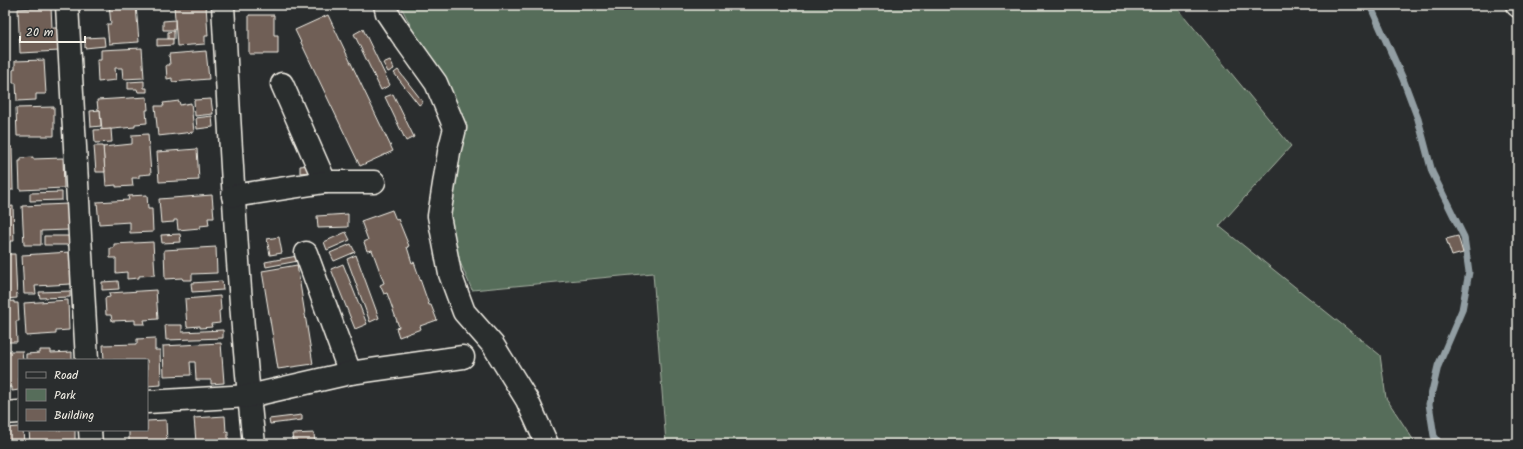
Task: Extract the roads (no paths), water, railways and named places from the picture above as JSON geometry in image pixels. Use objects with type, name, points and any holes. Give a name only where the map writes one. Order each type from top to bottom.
[{"type":"street","points":[[67,5],[86,359]]},
{"type":"street","points":[[223,5],[233,196],[248,396],[254,444]]},
{"type":"street","points":[[384,5],[401,34],[436,84],[455,128],[449,152],[439,216],[450,274],[464,312],[493,345],[527,400],[547,444]]},
{"type":"street","points":[[282,84],[325,182]]},
{"type":"street","points":[[233,196],[325,182],[374,182]]},
{"type":"street","points":[[306,253],[350,373]]},
{"type":"street","points":[[148,402],[248,396],[350,373],[463,357]]},
{"type":"street","points":[[5,413],[18,412]]},
{"type":"street","points":[[90,431],[91,444]]},
{"type":"waterway","points":[[1370,5],[1403,79],[1418,119],[1432,172],[1464,237],[1469,272],[1462,310],[1438,366],[1429,404],[1434,436],[1440,444]]}]
